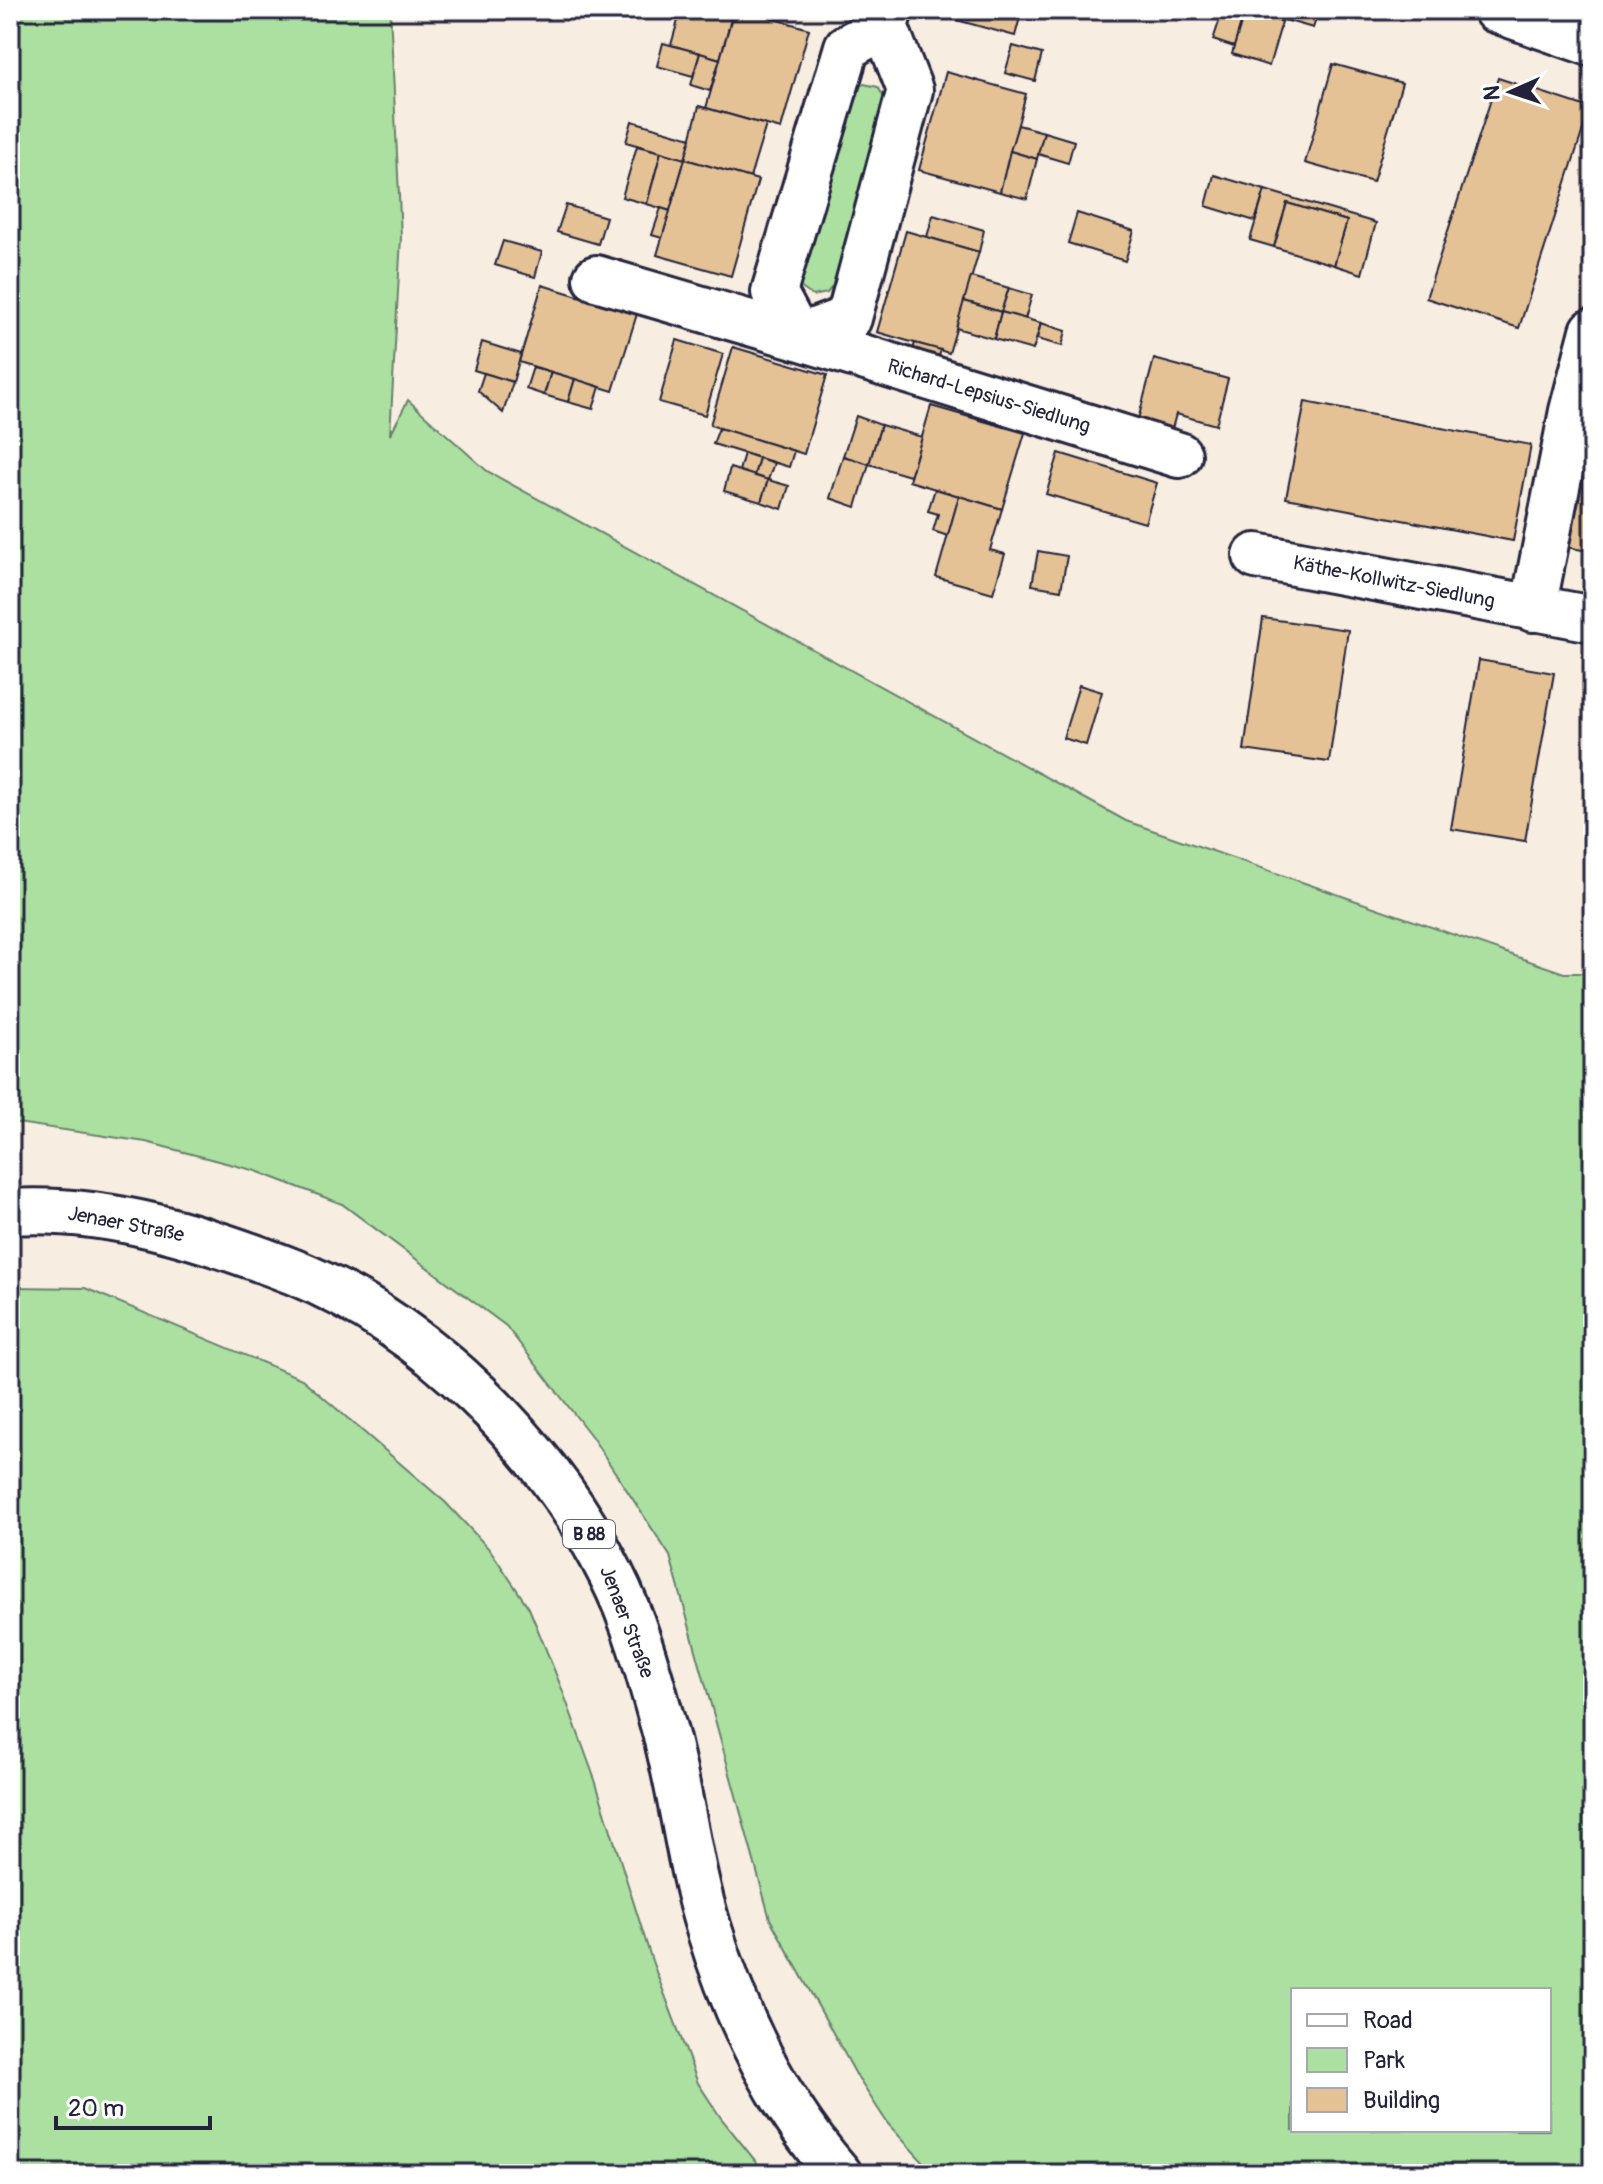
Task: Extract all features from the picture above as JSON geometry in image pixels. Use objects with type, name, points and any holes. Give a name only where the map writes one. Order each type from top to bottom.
[{"type":"street","points":[[1496,10],[1593,44]]},
{"type":"street","points":[[887,18],[910,90],[849,318],[798,337],[774,292],[847,47],[887,18]]},
{"type":"street","name":"Richard-Lepsius-Siedlung","points":[[596,278],[1179,455]]},
{"type":"street","points":[[1533,609],[1572,411],[1593,331]]},
{"type":"street","name":"Käthe-Kollwitz-Siedlung","points":[[1256,556],[1593,619]]},
{"type":"street","name":"Jenaer Straße","points":[[10,1212],[69,1211],[138,1223],[204,1239],[317,1282],[365,1307],[412,1338],[500,1418],[547,1473],[587,1531],[611,1575],[636,1636],[664,1728],[708,1928],[732,1994],[760,2057],[795,2116],[839,2174]]},
{"type":"green space","points":[[10,10],[390,10],[401,237],[390,435],[408,400],[487,471],[1126,821],[1564,973],[1593,973],[1593,2174],[934,2174],[888,2124],[858,2078],[770,1919],[670,1556],[592,1437],[506,1326],[342,1204],[256,1171],[146,1142],[10,1122]]},
{"type":"green space","points":[[857,86],[878,87],[885,99],[836,282],[827,293],[813,296],[800,287],[798,280]]},
{"type":"green space","points":[[10,1287],[85,1288],[302,1379],[445,1502],[491,1551],[529,1608],[562,1689],[595,1780],[652,1961],[698,2083],[721,2118],[766,2174],[10,2174]]},
{"type":"building","points":[[681,10],[700,10],[731,19],[720,59],[671,45]]},
{"type":"building","points":[[734,10],[745,10],[809,29],[781,129],[706,108]]},
{"type":"building","points":[[944,10],[1022,10],[1015,36],[942,16]]},
{"type":"building","points":[[1223,10],[1245,10],[1234,47],[1213,40]]},
{"type":"building","points":[[1245,10],[1282,22],[1269,66],[1232,54]]},
{"type":"building","points":[[1289,10],[1319,10],[1313,28],[1285,20]]},
{"type":"building","points":[[663,43],[700,53],[693,76],[657,66]]},
{"type":"building","points":[[1013,46],[1042,54],[1035,81],[1005,73]]},
{"type":"building","points":[[700,53],[720,59],[710,91],[691,85]]},
{"type":"building","points":[[1333,64],[1402,83],[1373,182],[1305,163]]},
{"type":"building","points":[[946,72],[1026,94],[1000,192],[919,170]]},
{"type":"building","points":[[1498,78],[1590,108],[1519,328],[1426,298]]},
{"type":"building","points":[[699,106],[766,125],[750,178],[685,159]]},
{"type":"building","points":[[632,121],[691,138],[685,159],[626,142]]},
{"type":"building","points":[[1018,125],[1044,132],[1037,159],[1010,151]]},
{"type":"building","points":[[1044,132],[1074,141],[1068,163],[1038,154]]},
{"type":"building","points":[[637,146],[661,152],[647,204],[622,197]]},
{"type":"building","points":[[1010,151],[1037,159],[1027,199],[1000,192]]},
{"type":"building","points":[[661,152],[685,159],[670,211],[647,204]]},
{"type":"building","points":[[685,159],[758,180],[731,276],[657,255]]},
{"type":"building","points":[[1214,175],[1265,190],[1255,221],[1206,206]]},
{"type":"building","points":[[1265,190],[1376,223],[1362,274],[1334,265],[1347,221],[1287,203],[1274,247],[1250,240]]},
{"type":"building","points":[[1287,203],[1347,221],[1334,265],[1274,247]]},
{"type":"building","points":[[566,205],[606,217],[598,244],[557,232]]},
{"type":"building","points":[[661,208],[670,211],[662,238],[652,235]]},
{"type":"building","points":[[1077,213],[1134,231],[1125,261],[1068,243]]},
{"type":"building","points":[[933,215],[984,230],[979,252],[927,237]]},
{"type":"building","points":[[906,231],[979,252],[949,353],[877,332]]},
{"type":"building","points":[[503,241],[542,252],[535,277],[495,265]]},
{"type":"building","points":[[971,277],[1009,288],[1001,312],[964,301]]},
{"type":"building","points":[[542,285],[637,314],[613,391],[519,362]]},
{"type":"building","points":[[1009,288],[1032,295],[1025,319],[1001,312]]},
{"type":"building","points":[[964,301],[1001,312],[994,339],[956,328]]},
{"type":"building","points":[[1001,312],[1041,323],[1033,350],[994,339]]},
{"type":"building","points":[[1041,323],[1066,331],[1062,346],[1037,339]]},
{"type":"building","points":[[677,340],[723,354],[705,415],[659,402]]},
{"type":"building","points":[[482,342],[521,354],[513,382],[474,370]]},
{"type":"building","points":[[915,343],[941,350],[934,370],[909,363]]},
{"type":"building","points":[[733,347],[827,375],[804,454],[710,425]]},
{"type":"building","points":[[1154,359],[1228,379],[1216,425],[1176,414],[1169,440],[1135,431]]},
{"type":"building","points":[[533,367],[551,372],[544,395],[526,389]]},
{"type":"building","points":[[551,372],[575,379],[568,402],[544,395]]},
{"type":"building","points":[[484,373],[513,382],[503,413],[478,391]]},
{"type":"building","points":[[575,379],[600,387],[593,409],[568,402]]},
{"type":"building","points":[[1305,402],[1531,445],[1513,541],[1286,498]]},
{"type":"building","points":[[931,406],[1025,433],[1002,509],[909,481]]},
{"type":"building","points":[[856,416],[881,425],[869,464],[843,456]]},
{"type":"building","points":[[881,425],[922,437],[910,476],[869,464]]},
{"type":"building","points":[[719,428],[794,451],[789,467],[713,444]]},
{"type":"building","points":[[1579,447],[1593,449],[1593,552],[1561,546]]},
{"type":"building","points":[[744,453],[759,458],[754,476],[739,471]]},
{"type":"building","points":[[1059,453],[1157,483],[1145,523],[1046,494]]},
{"type":"building","points":[[843,456],[869,464],[856,507],[830,498]]},
{"type":"building","points":[[759,458],[774,463],[768,480],[754,476]]},
{"type":"building","points":[[730,468],[768,480],[761,502],[724,491]]},
{"type":"building","points":[[768,480],[789,486],[782,509],[761,502]]},
{"type":"building","points":[[935,489],[959,496],[948,536],[933,531],[938,514],[928,511]]},
{"type":"building","points":[[959,496],[1002,509],[990,550],[1005,554],[993,593],[936,577]]},
{"type":"building","points":[[1038,551],[1067,556],[1061,590],[1032,585]]},
{"type":"building","points":[[1263,618],[1348,630],[1329,762],[1244,750]]},
{"type":"building","points":[[1479,660],[1554,673],[1525,841],[1451,829]]},
{"type":"building","points":[[1079,685],[1102,692],[1086,745],[1063,738]]}]
